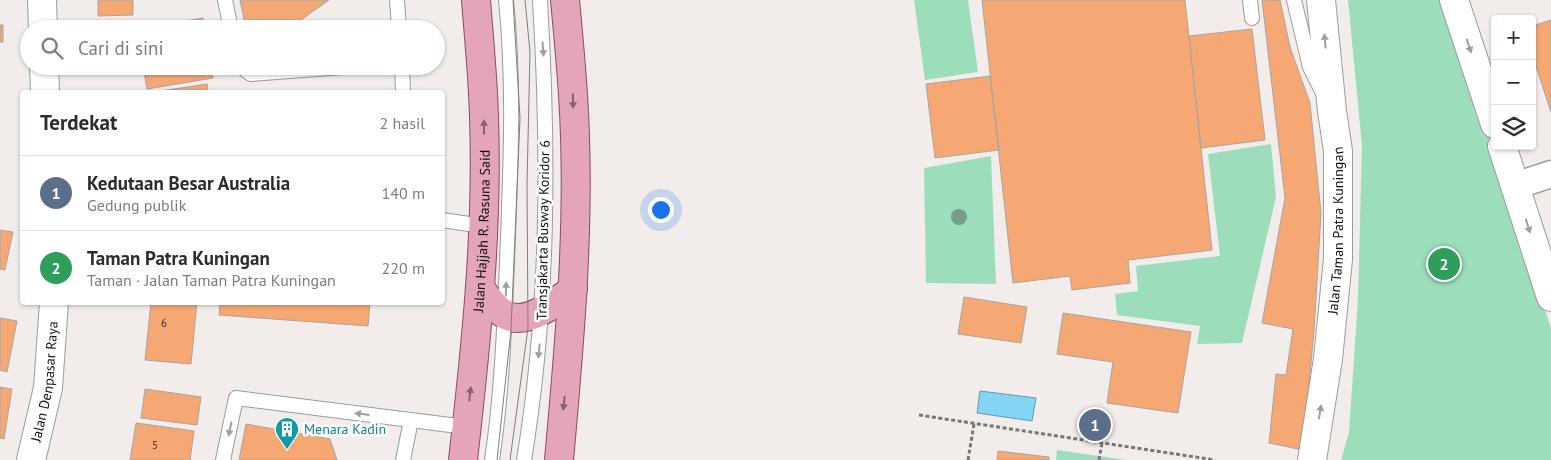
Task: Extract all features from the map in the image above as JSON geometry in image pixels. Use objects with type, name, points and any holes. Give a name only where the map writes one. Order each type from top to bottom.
[{"type":"main road","name":"Jalan Hajjah R. Rasuna Said","points":[[462,460],[480,288],[483,226],[484,118],[476,0]]},
{"type":"main road","points":[[559,460],[573,289],[574,96],[565,0]]},
{"type":"main road","points":[[480,288],[505,315],[519,318],[542,311],[573,289]]},
{"type":"street","points":[[42,0],[42,20]]},
{"type":"street","name":"Jalan Taman Patra Kuningan","points":[[1312,460],[1328,359],[1338,259],[1338,151],[1321,0]]},
{"type":"street","points":[[1454,0],[1491,112]]},
{"type":"street","points":[[44,75],[44,90]]},
{"type":"street","points":[[1503,150],[1551,297]]},
{"type":"street","points":[[1515,186],[1551,174]]},
{"type":"street","name":"Jalan Denpasar Raya","points":[[31,460],[48,388],[54,305]]},
{"type":"lane","points":[[225,0],[229,20]]},
{"type":"lane","points":[[397,0],[398,20]]},
{"type":"lane","points":[[492,460],[498,417],[505,315],[512,107],[506,0]]},
{"type":"lane","name":"Transjakarta Busway Koridor 6","points":[[524,460],[534,401],[542,311],[546,102],[540,0]]},
{"type":"lane","points":[[1250,0],[1252,18]]},
{"type":"lane","points":[[1294,0],[1310,67],[1332,111]]},
{"type":"lane","points":[[402,75],[402,90]]},
{"type":"lane","points":[[445,220],[483,226]]},
{"type":"lane","points":[[223,460],[236,398],[466,427]]},
{"type":"lane","points":[[403,460],[411,420]]},
{"type":"path","points":[[919,415],[1215,460]]},
{"type":"path","points":[[968,460],[974,423]]},
{"type":"path","points":[[1099,460],[1102,443]]},
{"type":"green space","points":[[914,0],[968,0],[978,72],[925,80]]},
{"type":"green space","points":[[1348,0],[1444,0],[1491,144],[1491,150],[1493,150],[1551,328],[1551,460],[1341,460],[1349,432],[1358,298],[1362,146]]},
{"type":"green space","points":[[1271,144],[1276,197],[1242,343],[1197,344],[1200,326],[1117,315],[1115,294],[1138,291],[1136,266],[1220,256],[1208,154]]},
{"type":"green space","points":[[991,156],[996,284],[926,283],[924,168]]},
{"type":"green space","points":[[1057,450],[1126,460],[1056,460]]},
{"type":"water","points":[[980,391],[1036,398],[1032,421],[977,413]]},
{"type":"building","points":[[98,0],[133,0],[133,15],[98,16]]},
{"type":"building","points":[[240,0],[329,0],[301,20],[244,20]]},
{"type":"building","points":[[982,0],[1185,0],[1212,250],[1128,260],[1130,283],[1072,290],[1070,276],[1013,283]]},
{"type":"building","points":[[1262,0],[1280,0],[1290,47],[1310,103],[1321,213],[1314,331],[1303,450],[1269,443],[1276,374],[1286,375],[1293,329],[1262,323],[1285,198]]},
{"type":"building","points":[[1551,20],[1551,112],[1536,66],[1536,25]]},
{"type":"building","points":[[0,25],[3,25],[3,42],[0,42]]},
{"type":"building","points":[[1252,29],[1265,140],[1201,148],[1189,36]]},
{"type":"building","points":[[145,75],[212,75],[213,78],[147,89]]},
{"type":"building","points":[[990,76],[999,150],[935,158],[926,84]]},
{"type":"building","points":[[207,84],[208,90],[167,90]]},
{"type":"building","points":[[0,230],[13,232],[5,270],[0,269]]},
{"type":"building","points":[[964,297],[1027,307],[1021,343],[958,334]]},
{"type":"building","points":[[151,305],[197,305],[191,364],[145,360]]},
{"type":"building","points":[[220,305],[370,305],[368,326],[219,315]]},
{"type":"building","points":[[1063,313],[1191,332],[1178,413],[1107,403],[1113,362],[1057,354]]},
{"type":"building","points":[[0,318],[17,321],[7,372],[0,370]]},
{"type":"building","points":[[0,387],[12,389],[4,439],[0,438]]},
{"type":"building","points":[[145,389],[201,397],[197,425],[141,418]]},
{"type":"building","points":[[136,423],[194,431],[190,460],[130,460]]},
{"type":"building","name":"Menara Kadin","points":[[246,424],[330,439],[337,460],[239,460]]},
{"type":"building","points":[[998,451],[1049,457],[1049,460],[997,460]]},
{"type":"tram line","points":[[497,460],[511,330],[520,118],[513,0]]},
{"type":"tram line","points":[[510,460],[528,328],[527,184],[530,52],[525,0]]},
{"type":"place","name":"Taman Patra Kuningan","points":[[1444,264]]},
{"type":"place","name":"Kedutaan Besar Australia","points":[[1095,425]]},
{"type":"place","name":"Menara Kadin","points":[[287,450]]}]
